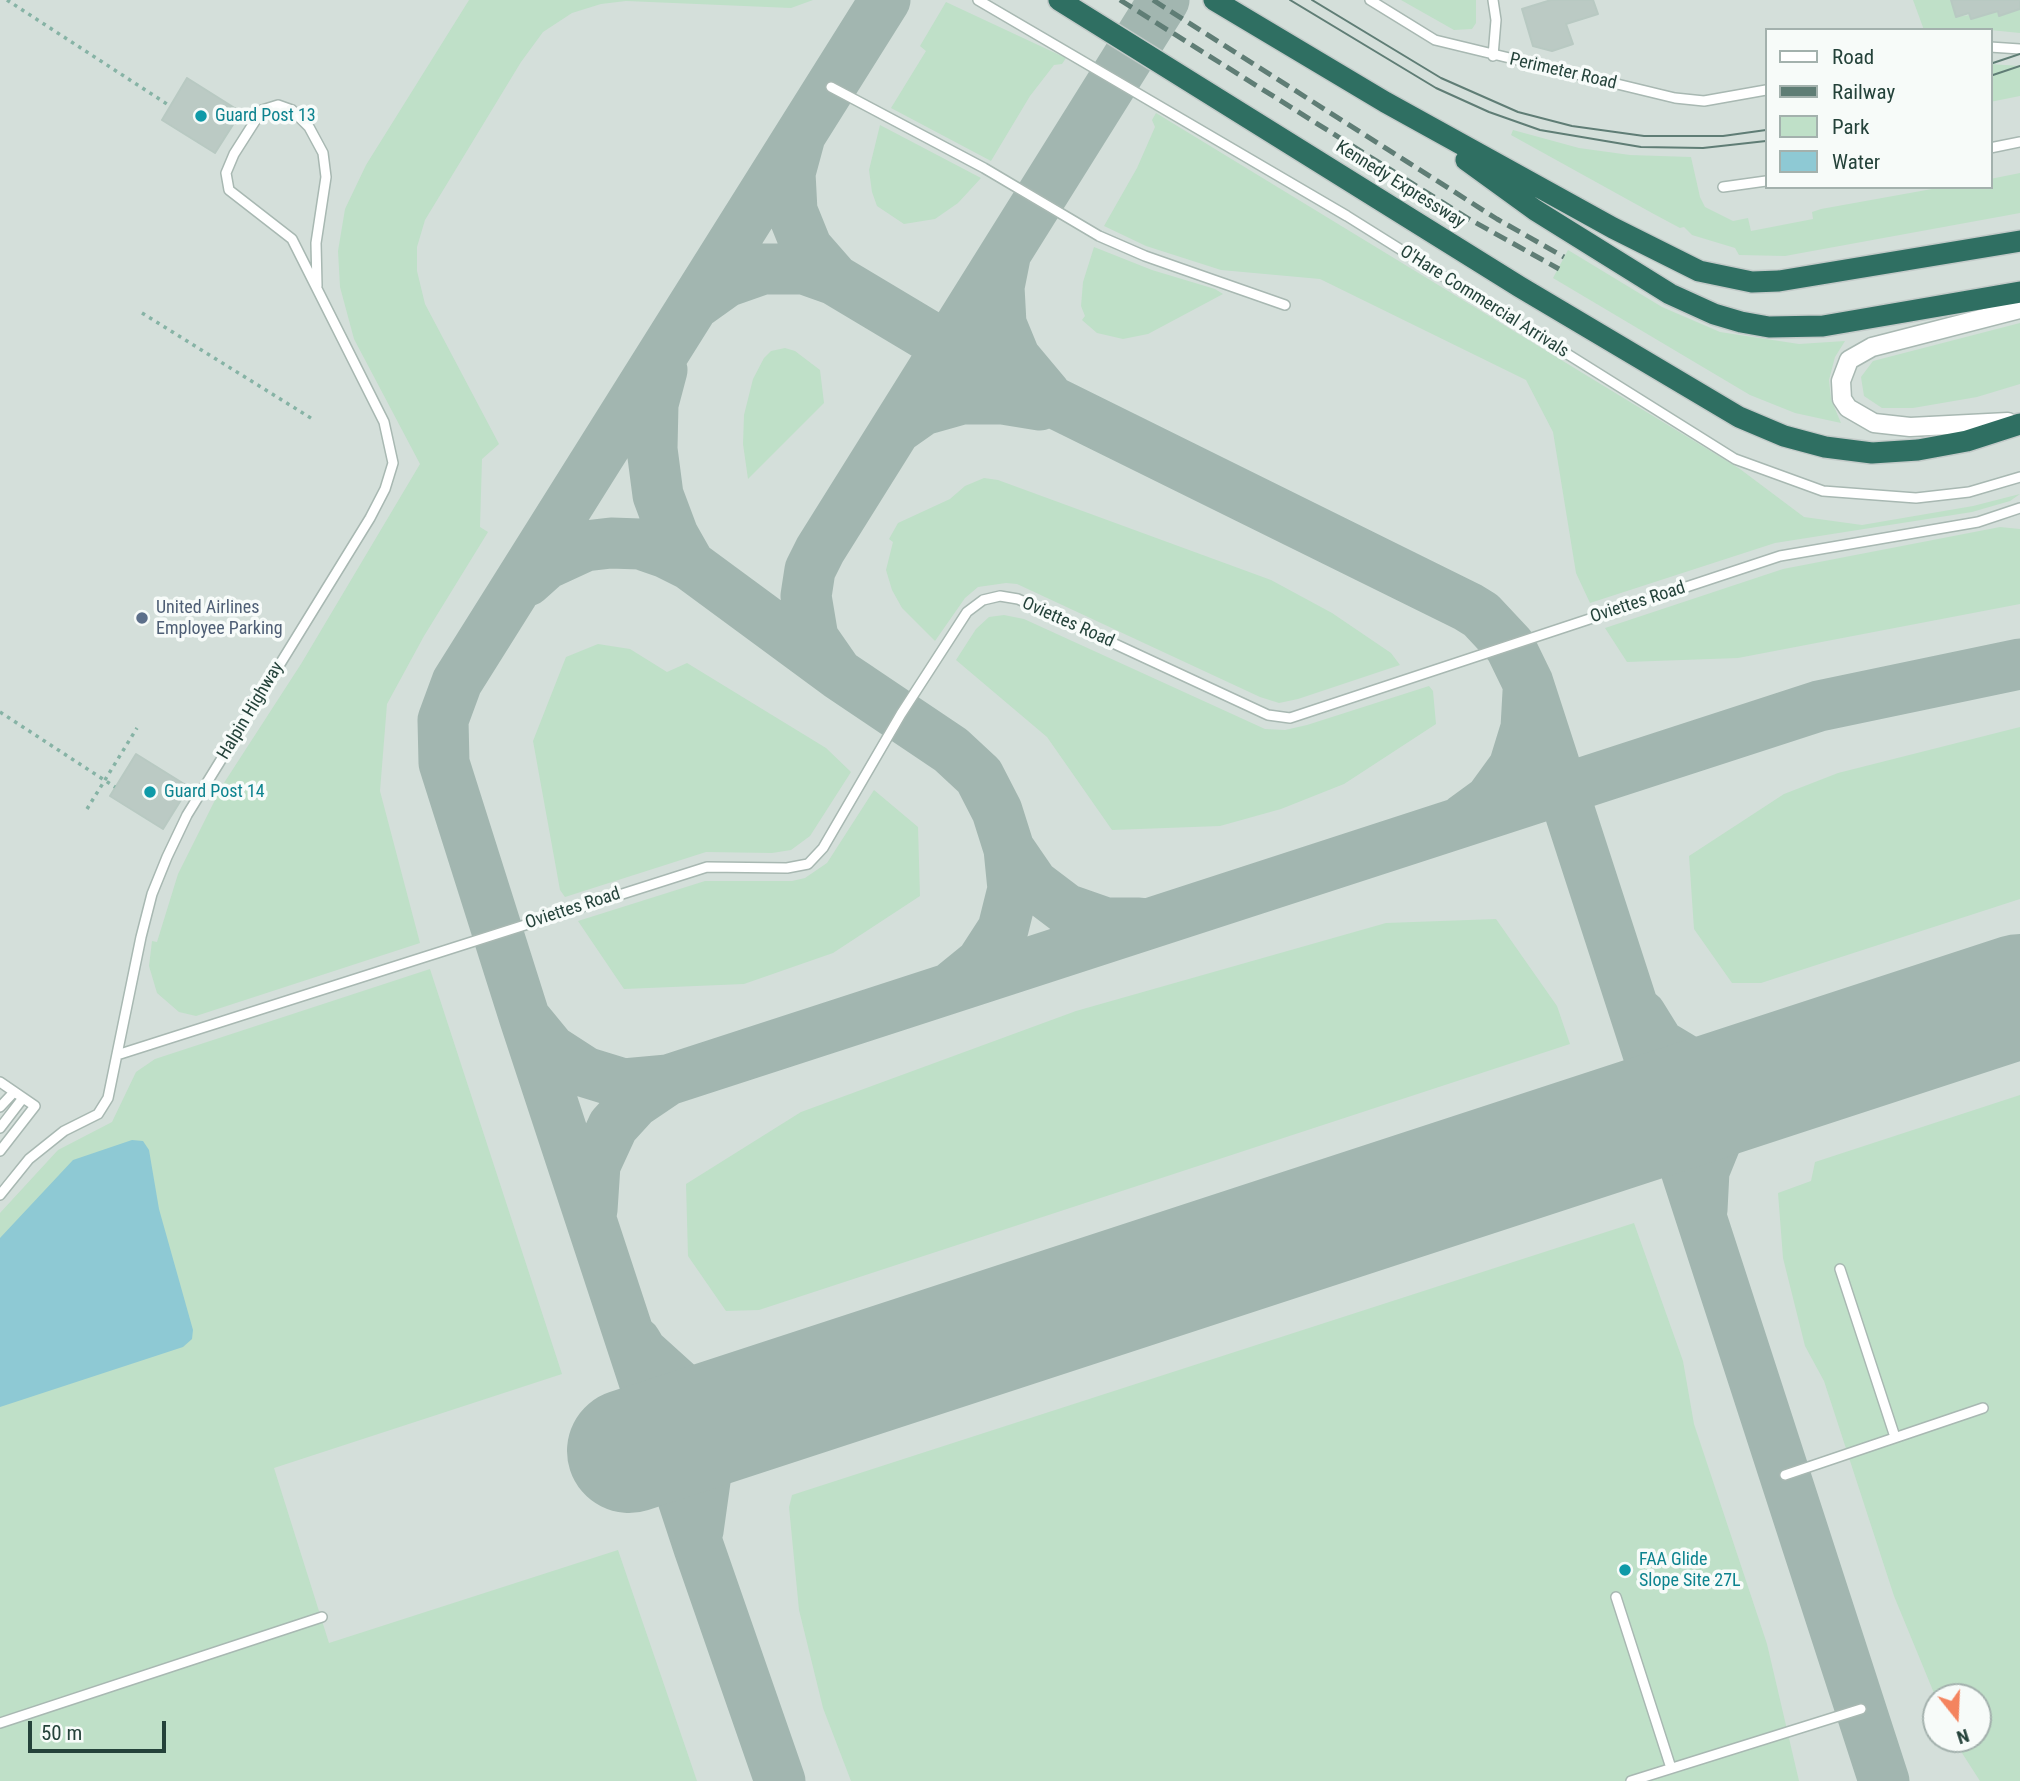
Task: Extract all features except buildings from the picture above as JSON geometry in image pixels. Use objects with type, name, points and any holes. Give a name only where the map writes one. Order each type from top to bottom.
[{"type":"highway","name":"Kennedy Expressway","points":[[1059,0],[1719,406],[1784,436],[1825,447],[1872,453],[1917,450],[1967,441],[2020,422]]},
{"type":"highway","points":[[1214,0],[1385,102],[1672,260],[1725,279],[1779,281],[2020,241]]},
{"type":"highway","points":[[1385,102],[1535,209],[1670,294],[1714,314],[1769,327],[1823,326],[2020,292]]},
{"type":"street","points":[[2020,309],[1872,346],[1849,360],[1841,381],[1842,399],[1848,408],[1874,423],[1943,427],[2020,422]]},
{"type":"lane","name":"O'Hare Commercial Arrivals","points":[[978,0],[1347,216],[1735,458],[1823,491],[1902,497],[1969,492],[2019,478]]},
{"type":"lane","name":"Perimeter Road","points":[[1370,0],[1435,40],[1675,98],[1704,101],[1730,99],[1764,90]]},
{"type":"lane","points":[[1493,0],[1496,20],[1493,56]]},
{"type":"lane","points":[[1992,47],[2020,49]]},
{"type":"lane","points":[[831,87],[984,168],[1099,236],[1145,257],[1285,304]]},
{"type":"lane","name":"Halpin Highway","points":[[0,1195],[29,1159],[64,1131],[98,1114],[108,1098],[149,905],[167,857],[187,815],[370,518],[385,489],[393,463],[384,422],[292,239],[229,190],[226,173],[234,154],[262,110],[278,106],[292,110],[309,127],[323,153],[326,177],[316,243],[317,286]]},
{"type":"lane","points":[[1992,148],[2020,142]]},
{"type":"lane","points":[[1723,187],[1764,181]]},
{"type":"lane","name":"Oviettes Road","points":[[117,1055],[707,867],[787,868],[808,864],[823,848],[901,715],[967,612],[983,600],[1000,596],[1018,599],[1268,715],[1290,718],[1780,556],[1978,522],[2020,508]]},
{"type":"lane","points":[[0,1082],[35,1106],[0,1152]]},
{"type":"lane","points":[[0,1107],[14,1092]]},
{"type":"lane","points":[[0,1128],[23,1098]]},
{"type":"lane","points":[[1840,1269],[1895,1437]]},
{"type":"lane","points":[[1785,1475],[1983,1408]]},
{"type":"lane","points":[[1616,1597],[1671,1768]]},
{"type":"lane","points":[[0,1723],[321,1617]]},
{"type":"lane","points":[[1631,1781],[1861,1709]]},
{"type":"path","points":[[7,0],[170,106]]},
{"type":"path","points":[[142,313],[314,420]]},
{"type":"path","points":[[0,712],[115,787]]},
{"type":"path","points":[[87,810],[137,728]]},
{"type":"shaded area","points":[[0,0],[2020,0],[2020,1781],[0,1781]]},
{"type":"green space","points":[[469,0],[813,0],[791,8],[626,1],[601,4],[572,13],[543,32],[521,62],[425,220],[417,247],[417,271],[425,304],[499,444],[482,459],[480,527],[488,532],[424,636],[387,704],[380,791],[420,943],[196,1016],[179,1012],[157,993],[149,966],[152,941],[157,942],[178,874],[222,786],[301,664],[420,464],[354,339],[340,287],[338,251],[345,209],[366,165]]},
{"type":"green space","points":[[1401,0],[1476,0],[1476,23],[1472,29],[1454,30]]},
{"type":"green space","points":[[1913,0],[1951,0],[1956,17],[1998,11],[2000,16],[2020,9],[2020,33],[1992,30],[1992,28],[1923,28]]},
{"type":"green space","points":[[946,2],[1066,58],[1062,64],[1054,65],[1030,96],[991,161],[891,108],[926,51],[920,46]]},
{"type":"green space","points":[[1992,64],[2020,66],[2020,96],[1992,102]]},
{"type":"green space","points":[[1156,113],[1740,469],[1804,517],[1862,525],[1973,506],[2020,494],[2010,501],[1972,512],[1775,543],[1590,603],[1576,573],[1553,432],[1526,380],[1320,279],[1221,270],[1146,246],[1104,226],[1137,168],[1155,127],[1152,120]]},
{"type":"green space","points":[[880,125],[981,178],[958,203],[935,219],[904,224],[877,206],[872,192],[869,170]]},
{"type":"green space","points":[[1513,130],[1579,148],[1630,155],[1691,157],[1700,197],[1705,207],[1733,221],[1748,218],[1751,231],[1813,219],[1812,212],[1821,209],[1932,189],[1992,189],[1992,179],[2020,173],[2020,213],[1785,256],[1739,255],[1735,248],[1692,235],[1684,227],[1680,228],[1511,135]]},
{"type":"green space","points":[[1094,247],[1223,294],[1148,334],[1123,339],[1097,333],[1082,320],[1085,316],[1081,306],[1083,282]]},
{"type":"green space","points":[[1568,250],[1662,307],[1720,332],[1799,344],[1845,341],[1835,357],[1829,380],[1831,399],[1841,423],[1795,413],[1750,395],[1553,278]]},
{"type":"green space","points":[[2020,323],[2020,384],[1977,397],[1913,408],[1882,408],[1864,396],[1861,377],[1873,361]]},
{"type":"green space","points":[[785,348],[795,351],[820,370],[824,403],[748,479],[743,444],[744,415],[753,379],[764,358],[771,351]]},
{"type":"green space","points":[[984,478],[998,480],[1271,580],[1332,613],[1391,653],[1400,665],[1279,703],[1260,697],[1017,584],[1006,583],[978,587],[965,598],[935,641],[902,608],[892,590],[886,570],[893,542],[889,539],[898,523],[950,499],[965,486]]},
{"type":"green space","points":[[2000,527],[2020,529],[2020,604],[1738,658],[1627,662],[1605,628],[1783,569]]},
{"type":"green space","points":[[1004,615],[1024,619],[1265,729],[1285,730],[1307,725],[1429,686],[1433,691],[1436,724],[1344,784],[1281,809],[1220,826],[1112,830],[1047,737],[956,660],[976,629],[989,617]]},
{"type":"green space","points":[[598,644],[630,649],[667,672],[687,663],[826,748],[851,772],[810,836],[791,850],[772,853],[706,852],[565,897],[560,890],[533,741],[566,657]]},
{"type":"green space","points":[[2020,727],[2020,899],[1761,983],[1732,983],[1694,929],[1689,856],[1784,794],[1838,773]]},
{"type":"green space","points":[[874,790],[918,827],[920,896],[833,953],[744,984],[624,989],[578,921],[705,881],[792,881],[805,878],[827,863]]},
{"type":"green space","points":[[1496,919],[1557,1006],[1570,1044],[759,1310],[726,1311],[688,1256],[686,1184],[801,1112],[1076,1011],[1386,923]]},
{"type":"green space","points":[[430,969],[562,1374],[274,1468],[329,1643],[618,1550],[697,1781],[0,1781],[0,1213],[58,1150],[112,1122],[136,1072],[155,1059]]},
{"type":"green space","points":[[2020,1095],[2020,1781],[1980,1781],[1962,1753],[1992,1753],[1992,1683],[1930,1683],[1894,1596],[1824,1381],[1805,1346],[1783,1258],[1778,1193],[1811,1181],[1815,1162]]},
{"type":"green space","points":[[1634,1223],[1683,1361],[1694,1424],[1767,1644],[1799,1781],[851,1781],[823,1708],[799,1610],[789,1507],[792,1495]]},
{"type":"water","points":[[132,1140],[143,1141],[149,1150],[159,1209],[193,1330],[192,1339],[183,1347],[0,1407],[0,1238],[73,1160]]},
{"type":"taxiway","points":[[780,1781],[699,1548],[525,1019],[444,763],[443,720],[457,682],[885,0]]},
{"type":"taxiway","points":[[859,688],[838,674],[813,638],[806,596],[810,570],[1164,0]]},
{"type":"taxiway","points":[[800,136],[790,173],[792,211],[807,248],[835,280],[947,347],[1053,402],[1468,607],[1481,615],[1510,646],[1528,683],[1884,1781]]},
{"type":"taxiway","points":[[1005,257],[999,287],[1001,324],[1015,358],[1046,395]]},
{"type":"taxiway","points":[[698,302],[726,282],[763,269],[804,269],[835,280]]},
{"type":"taxiway","points":[[662,370],[653,404],[652,449],[658,495],[673,535],[690,565]]},
{"type":"taxiway","points":[[896,429],[923,410],[962,399],[1003,399],[1040,405]]},
{"type":"taxiway","points":[[527,581],[546,564],[585,546],[640,544],[666,553],[690,565],[838,674],[951,750],[979,776],[997,811],[1009,849],[1013,889],[1003,929],[981,963],[954,985]]},
{"type":"taxiway","points":[[592,1210],[595,1165],[613,1126],[634,1103],[668,1080],[1819,706],[2020,664]]},
{"type":"taxiway","points":[[1464,819],[1490,800],[1514,767],[1526,728],[1528,692]]},
{"type":"taxiway","points":[[1009,849],[1033,884],[1066,909],[1106,923],[1139,923]]},
{"type":"taxiway","points":[[1641,1015],[1659,1044],[1699,1068],[1744,1078],[1790,1072]]},
{"type":"taxiway","points":[[528,1022],[551,1050],[585,1072],[624,1084],[668,1080]]},
{"type":"taxiway","points":[[1702,1210],[1704,1171],[1721,1129],[1740,1105],[1763,1086],[1790,1072]]},
{"type":"taxiway","points":[[636,1342],[642,1352],[684,1390],[724,1403],[768,1407]]},
{"type":"taxiway","points":[[698,1531],[707,1467],[732,1430],[768,1407]]},
{"type":"runway","points":[[629,1451],[2020,996]]},
{"type":"tram line","points":[[1290,0],[1436,88],[1489,112],[1540,130],[1641,147],[1703,148],[1764,141]]},
{"type":"tram line","points":[[1312,0],[1441,78],[1518,112],[1572,126],[1644,136],[1723,136],[1764,130]]},
{"type":"tram line","points":[[1992,63],[2020,54]]},
{"type":"tram line","points":[[1992,75],[2020,66]]},
{"type":"railway","points":[[1120,0],[1469,219],[1559,269]]},
{"type":"railway","points":[[1153,0],[1497,219],[1564,257]]},
{"type":"place","name":"Guard Post 13","points":[[201,116]]},
{"type":"place","name":"United Airlines Employee Parking","points":[[142,618]]},
{"type":"place","name":"Guard Post 14","points":[[150,792]]},
{"type":"place","name":"FAA Glide Slope Site 27L","points":[[1625,1570]]}]
